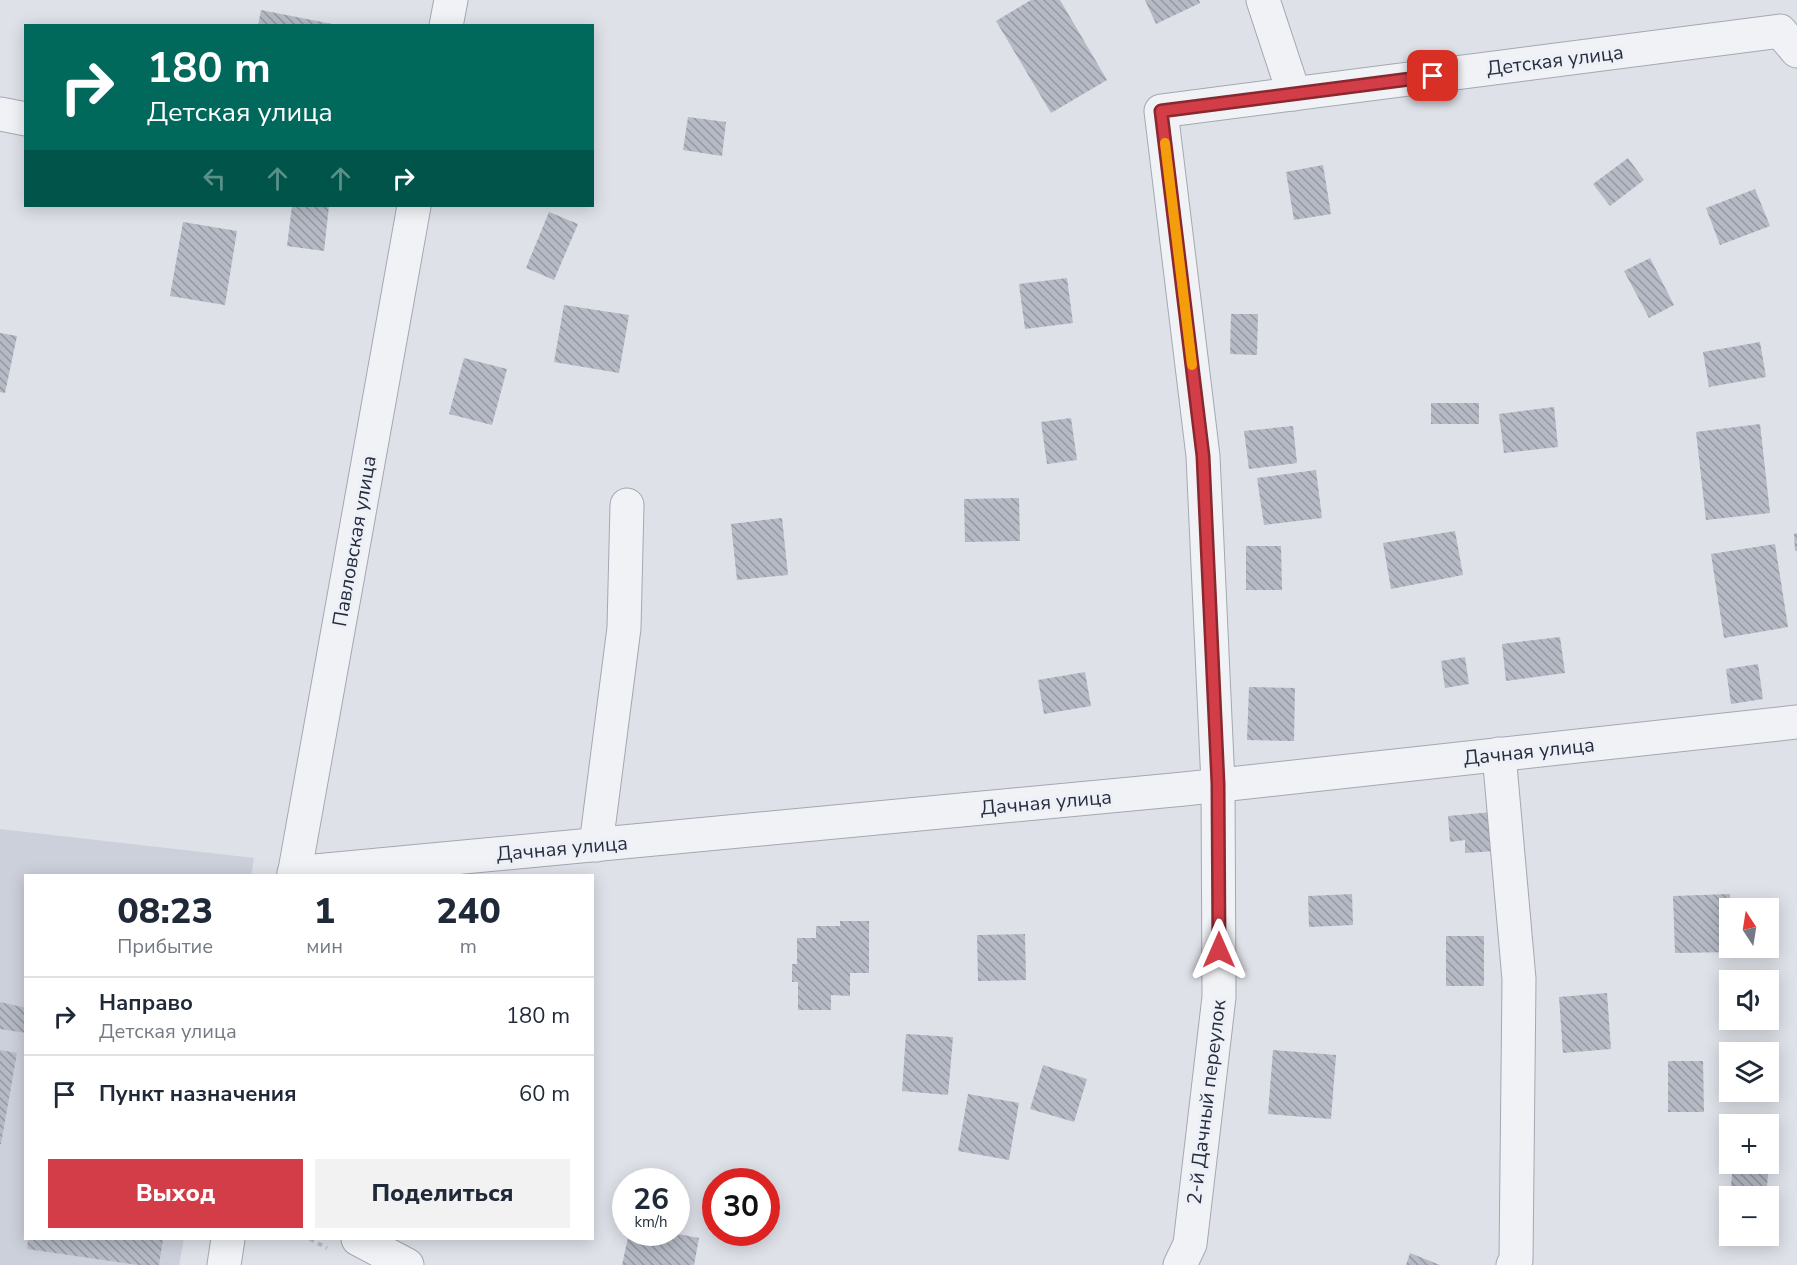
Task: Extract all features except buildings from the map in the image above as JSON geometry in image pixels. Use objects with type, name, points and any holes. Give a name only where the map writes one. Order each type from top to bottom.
[{"type":"street","points":[[446,24],[451,0]]},
{"type":"street","points":[[1263,0],[1294,94]]},
{"type":"street","name":"Детская улица","points":[[1161,111],[1780,31],[1797,51]]},
{"type":"street","name":"2-й Дачный переулок","points":[[1161,111],[1203,456],[1218,784],[1219,997],[1190,1244],[1180,1265]]},
{"type":"street","points":[[0,114],[24,119]]},
{"type":"street","name":"Павловская улица","points":[[294,874],[414,207]]},
{"type":"street","points":[[596,845],[624,628],[627,505]]},
{"type":"street","name":"Дачная улица","points":[[304,874],[1218,784],[1797,722]]},
{"type":"street","points":[[1499,754],[1519,979],[1516,1260],[1513,1265]]},
{"type":"street","points":[[224,1265],[228,1240]]},
{"type":"street","points":[[360,1240],[407,1265]]},
{"type":"shaded area","points":[[0,829],[254,858],[251,874],[24,874],[24,1240],[184,1240],[179,1265],[0,1265]]},
{"type":"slow traffic","points":[[1165,143],[1192,365]]},
{"type":"route","points":[[1219,950],[1218,784],[1203,456],[1161,111],[1433,76]]}]
